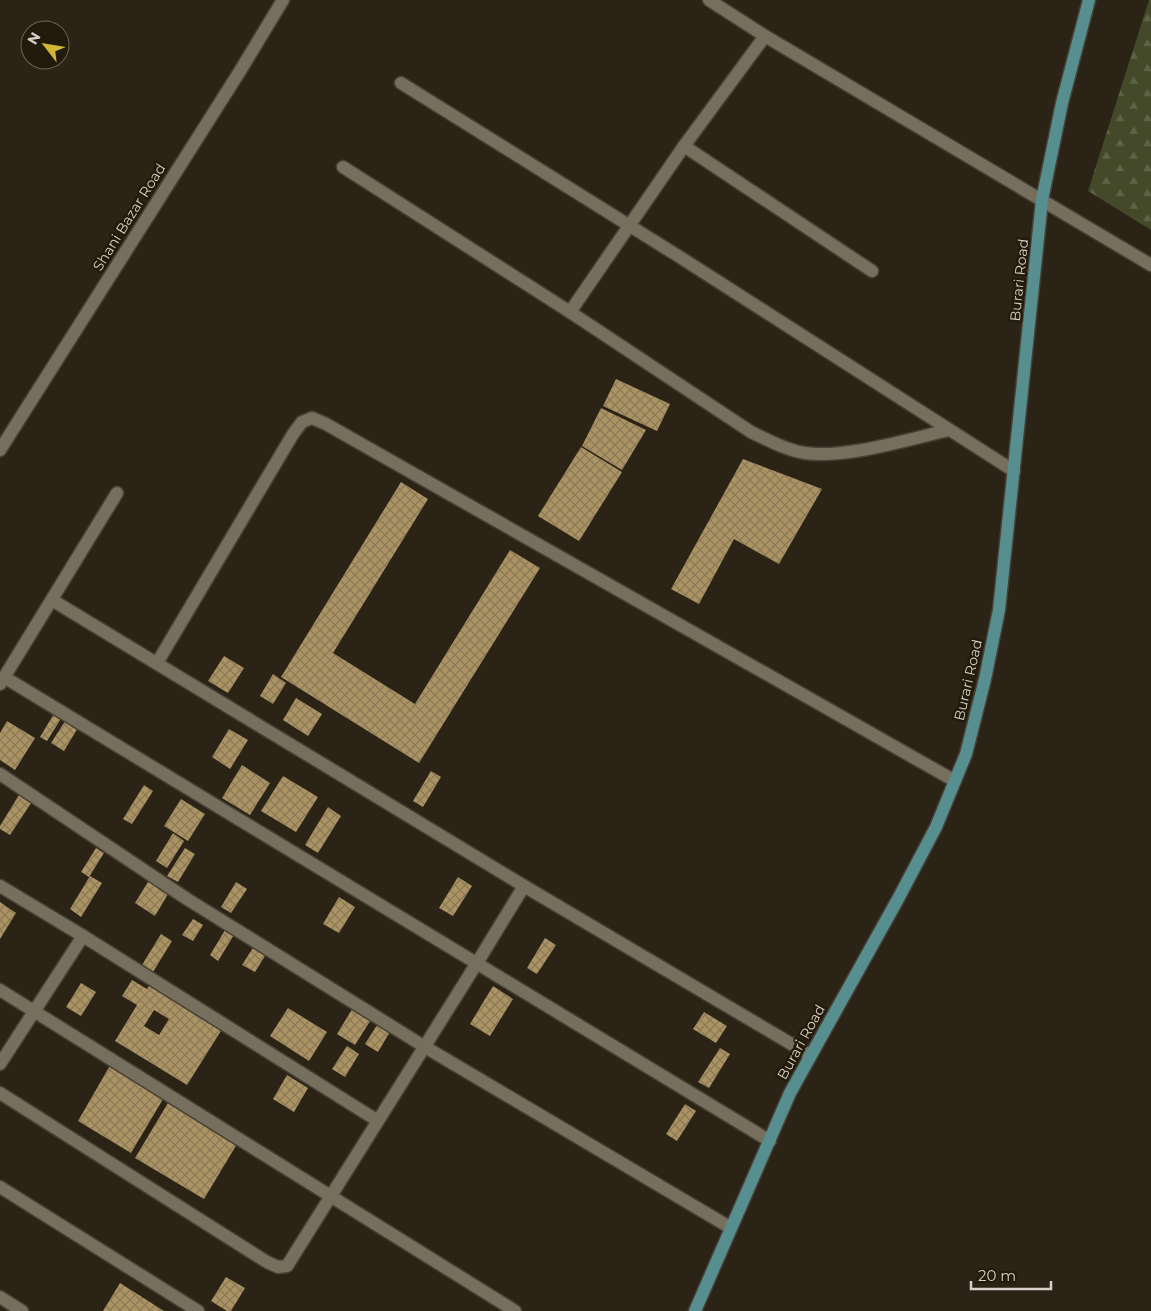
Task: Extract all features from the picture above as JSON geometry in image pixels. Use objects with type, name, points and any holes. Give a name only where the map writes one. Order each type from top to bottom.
[{"type":"main road","name":"Burari Road","points":[[695,1311],[790,1093],[936,827],[966,754],[985,679],[999,610],[1042,200],[1062,103],[1089,0]]},
{"type":"street","name":"Shani Bazar Road","points":[[0,450],[283,0]]},
{"type":"street","points":[[709,0],[765,36],[1151,265]]},
{"type":"street","points":[[570,312],[684,146],[765,36]]},
{"type":"street","points":[[401,83],[1014,470]]},
{"type":"street","points":[[684,146],[872,271]]},
{"type":"street","points":[[343,167],[570,312],[751,432],[780,446],[805,453],[823,454],[875,446],[949,430]]},
{"type":"street","points":[[157,663],[293,434],[302,422],[312,418],[326,424],[955,781]]},
{"type":"street","points":[[117,493],[2,681],[478,963],[770,1141]]},
{"type":"street","points":[[52,600],[524,886],[810,1055]]},
{"type":"street","points":[[0,774],[187,899],[425,1047],[731,1228]]},
{"type":"street","points":[[0,886],[378,1121]]},
{"type":"street","points":[[0,1093],[278,1267],[287,1266],[478,963],[524,886]]},
{"type":"street","points":[[0,1064],[83,936]]},
{"type":"street","points":[[0,990],[516,1311]]},
{"type":"street","points":[[0,1187],[198,1311]]},
{"type":"street","points":[[0,1297],[22,1311]]},
{"type":"green space","points":[[1149,0],[1151,0],[1151,230],[1088,191]]},
{"type":"building","points":[[616,379],[670,404],[657,431],[603,406]]},
{"type":"building","points":[[601,408],[646,430],[622,470],[582,446]]},
{"type":"building","points":[[581,447],[622,472],[579,541],[538,516]]},
{"type":"building","points":[[743,459],[822,489],[779,564],[734,539],[699,604],[671,589]]},
{"type":"building","points":[[401,482],[428,499],[333,653],[415,704],[510,550],[540,568],[419,763],[281,677]]},
{"type":"building","points":[[224,656],[244,668],[228,693],[208,681]]},
{"type":"building","points":[[273,674],[286,683],[273,704],[260,696]]},
{"type":"building","points":[[296,698],[322,714],[308,736],[283,720]]},
{"type":"building","points":[[55,712],[62,717],[47,741],[40,737]]},
{"type":"building","points":[[67,718],[79,726],[64,751],[51,743]]},
{"type":"building","points":[[7,721],[35,738],[15,770],[0,760],[0,733]]},
{"type":"building","points":[[229,729],[248,740],[230,769],[212,757]]},
{"type":"building","points":[[242,765],[270,783],[250,815],[222,798]]},
{"type":"building","points":[[431,771],[441,777],[423,807],[413,801]]},
{"type":"building","points":[[283,776],[318,797],[296,832],[261,811]]},
{"type":"building","points":[[144,785],[153,791],[132,824],[123,819]]},
{"type":"building","points":[[19,795],[31,803],[10,835],[0,829],[0,826]]},
{"type":"building","points":[[181,799],[205,814],[188,841],[164,826]]},
{"type":"building","points":[[328,807],[341,816],[318,853],[305,845]]},
{"type":"building","points":[[173,833],[184,841],[167,868],[156,861]]},
{"type":"building","points":[[96,848],[104,853],[89,877],[81,872]]},
{"type":"building","points":[[185,848],[195,854],[178,882],[167,876]]},
{"type":"building","points":[[90,876],[102,883],[81,917],[70,909]]},
{"type":"building","points":[[151,877],[171,889],[155,916],[135,903]]},
{"type":"building","points":[[458,877],[472,886],[453,916],[439,908]]},
{"type":"building","points":[[236,882],[247,889],[231,913],[221,907]]},
{"type":"building","points":[[339,897],[355,907],[339,933],[323,924]]},
{"type":"building","points":[[0,902],[16,913],[0,939]]},
{"type":"building","points":[[193,919],[203,925],[193,941],[182,935]]},
{"type":"building","points":[[225,930],[234,935],[218,961],[210,955]]},
{"type":"building","points":[[161,934],[172,941],[153,972],[142,965]]},
{"type":"building","points":[[545,938],[556,945],[537,974],[527,968]]},
{"type":"building","points":[[256,943],[268,951],[255,972],[242,965]]},
{"type":"building","points":[[132,980],[147,989],[152,981],[224,1026],[187,1085],[115,1041],[137,1005],[122,996]],"holes":[[[154,1010],[169,1019],[159,1035],[144,1026]]]},
{"type":"building","points":[[81,983],[96,992],[81,1016],[66,1007]]},
{"type":"building","points":[[493,986],[513,999],[490,1036],[470,1024]]},
{"type":"building","points":[[354,1006],[372,1018],[355,1045],[337,1034]]},
{"type":"building","points":[[288,1008],[327,1032],[309,1061],[270,1036]]},
{"type":"building","points":[[704,1012],[727,1026],[716,1043],[693,1029]]},
{"type":"building","points":[[379,1022],[391,1030],[378,1052],[365,1044]]},
{"type":"building","points":[[347,1046],[359,1054],[345,1077],[332,1069]]},
{"type":"building","points":[[720,1048],[730,1054],[709,1088],[698,1082]]},
{"type":"building","points":[[112,1062],[166,1094],[131,1153],[78,1121]]},
{"type":"building","points":[[287,1075],[308,1088],[294,1112],[273,1099]]},
{"type":"building","points":[[168,1103],[237,1144],[204,1199],[135,1158]]},
{"type":"building","points":[[685,1104],[696,1111],[677,1141],[666,1134]]},
{"type":"building","points":[[226,1277],[245,1288],[231,1311],[227,1311],[211,1301]]},
{"type":"building","points":[[120,1283],[164,1311],[103,1311]]}]
